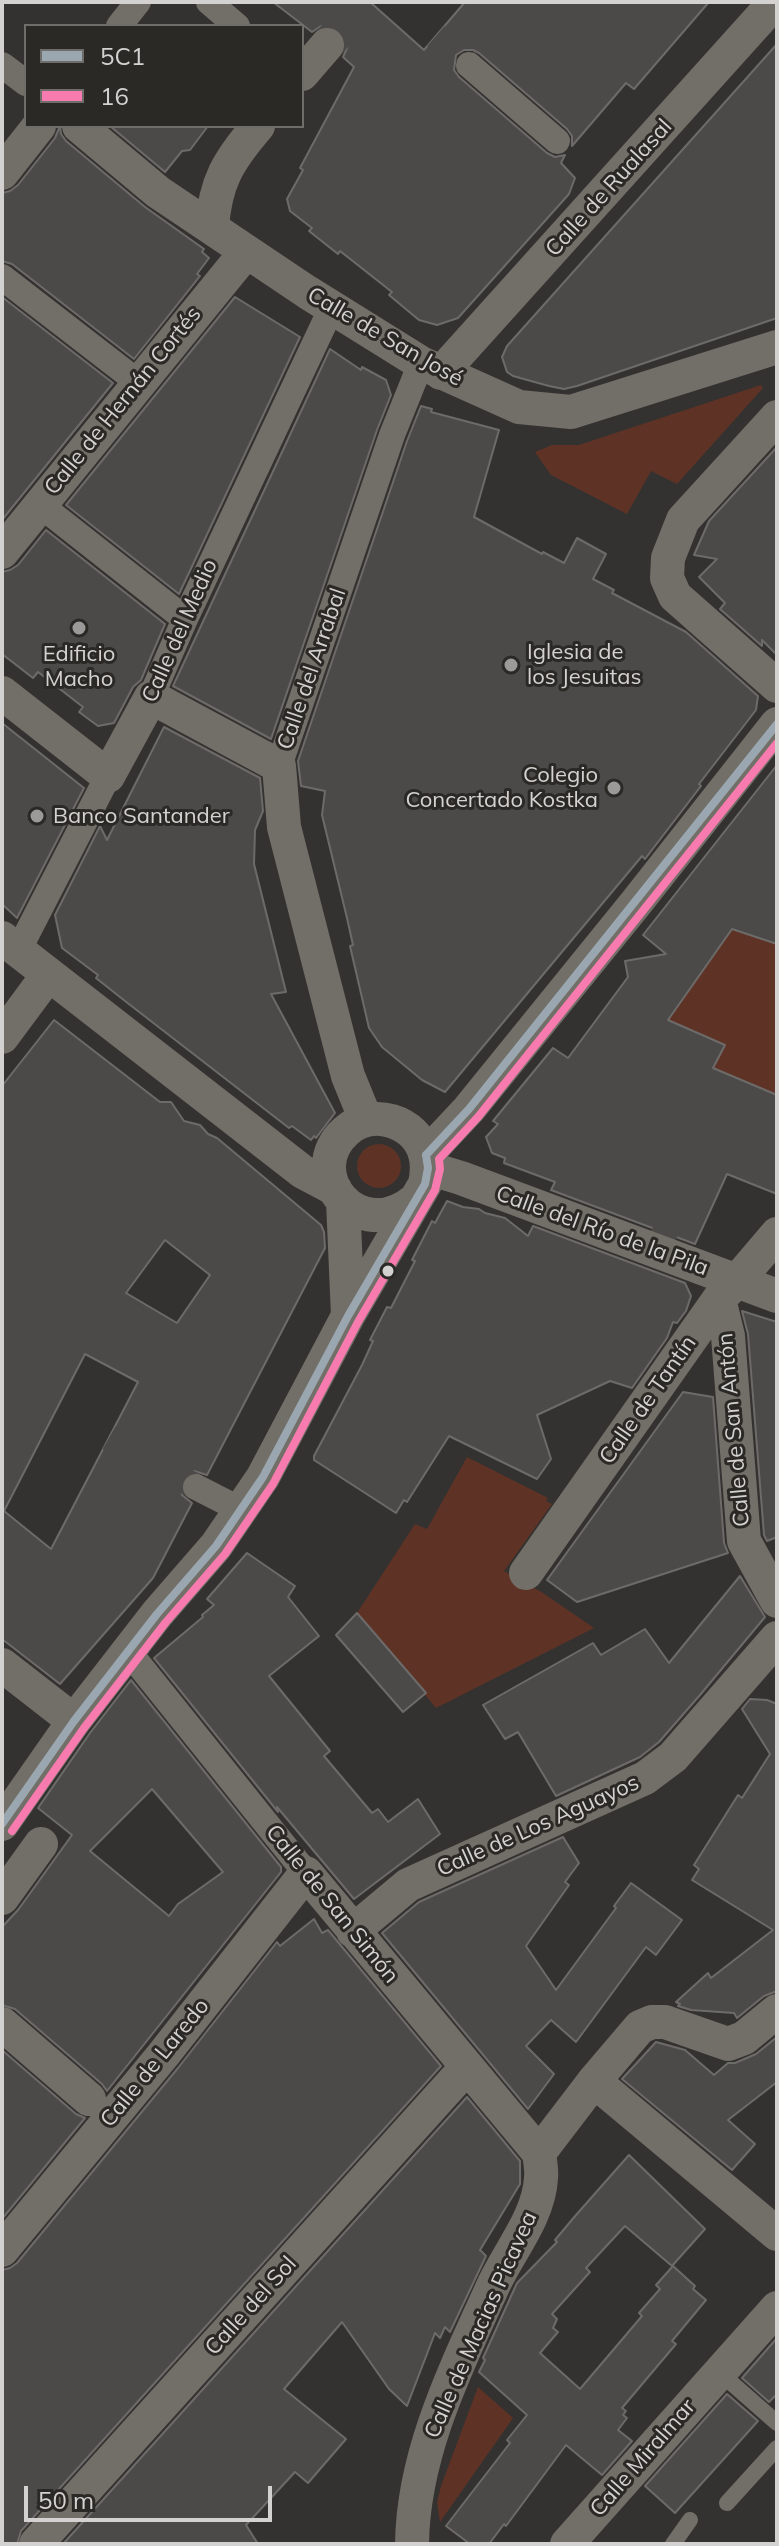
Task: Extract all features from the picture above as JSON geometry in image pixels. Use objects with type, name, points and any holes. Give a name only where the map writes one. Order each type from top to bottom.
[{"type":"street","points":[[121,24],[138,2]]},
{"type":"street","points":[[209,2],[235,24]]},
{"type":"street","name":"Calle de Rualasal","points":[[431,368],[775,2]]},
{"type":"street","points":[[304,72],[327,45]]},
{"type":"street","points":[[2,65],[24,82]]},
{"type":"street","points":[[469,65],[557,141]]},
{"type":"street","points":[[2,173],[37,128]]},
{"type":"street","name":"Calle de San José","points":[[81,128],[158,192],[332,307],[431,368],[519,407],[571,412],[777,347]]},
{"type":"street","points":[[212,228],[214,202],[221,177],[257,128]]},
{"type":"street","name":"Calle de Hernán Cortés","points":[[2,552],[246,252]]},
{"type":"street","points":[[2,277],[139,383]]},
{"type":"street","name":"Calle del Medio","points":[[10,944],[151,697],[332,307]]},
{"type":"street","name":"Calle del Arrabal","points":[[366,1120],[348,1076],[287,840],[279,766],[392,435],[431,368]]},
{"type":"street","points":[[777,417],[683,520],[668,558],[667,578],[675,596],[777,686]]},
{"type":"street","points":[[39,504],[185,619]]},
{"type":"street","points":[[2,693],[108,776]]},
{"type":"street","points":[[151,697],[279,766]]},
{"type":"street","points":[[427,1162],[777,724]]},
{"type":"street","points":[[10,944],[303,1172],[339,1195],[354,1210],[372,1216],[392,1215],[415,1200]]},
{"type":"street","points":[[2,1037],[48,975]]},
{"type":"street","points":[[2,1824],[74,1721],[216,1546],[263,1477],[348,1316],[425,1184],[427,1162],[421,1143],[405,1126],[382,1118],[366,1120],[347,1130],[333,1148],[329,1166],[339,1195],[348,1316]]},
{"type":"street","name":"Calle del Río de la Pila","points":[[427,1162],[728,1290],[777,1296]]},
{"type":"street","name":"Calle de Tantín","points":[[526,1573],[728,1290],[777,1234]]},
{"type":"street","name":"Calle de San Antón","points":[[728,1290],[728,1336],[744,1541],[777,1601]]},
{"type":"street","points":[[196,1487],[241,1510]]},
{"type":"street","name":"Calle de Los Aguayos","points":[[353,1931],[408,1885],[654,1772],[673,1757],[777,1638]]},
{"type":"street","name":"Calle de San Simón","points":[[128,1651],[353,1931],[539,2153]]},
{"type":"street","points":[[2,1665],[74,1721]]},
{"type":"street","points":[[2,1898],[41,1844]]},
{"type":"street","name":"Calle de Laredo","points":[[2,2250],[163,2055],[306,1873]]},
{"type":"street","points":[[539,2153],[640,2027],[652,2022],[665,2022],[728,2044],[744,2038],[777,2011]]},
{"type":"street","points":[[2,2024],[89,2099]]},
{"type":"street","name":"Calle del Sol","points":[[36,2544],[466,2068]]},
{"type":"street","points":[[594,2081],[777,2234]]},
{"type":"street","name":"Calle de Macias Picavea","points":[[412,2544],[412,2513],[423,2455],[459,2363],[538,2197],[541,2178],[539,2153]]},
{"type":"street","name":"Calle Miralmar","points":[[567,2544],[777,2308]]},
{"type":"lane","points":[[719,2372],[777,2423]]},
{"type":"lane","points":[[727,2503],[777,2448]]},
{"type":"lane","points":[[673,2544],[690,2520]]},
{"type":"shaded area","points":[[761,385],[763,388],[677,484],[651,471],[627,514],[551,475],[535,452],[552,445],[579,445]]},
{"type":"shaded area","points":[[669,909],[777,944],[777,1091],[771,1101],[763,1089],[735,1077],[723,1100],[701,1090],[725,1045],[669,1020],[719,946]]},
{"type":"shaded area","points":[[379,1144],[394,1151],[401,1166],[394,1181],[379,1188],[364,1181],[357,1166],[364,1151]]},
{"type":"shaded area","points":[[467,1457],[548,1498],[546,1501],[552,1504],[504,1571],[594,1628],[436,1708],[357,1613],[415,1524],[427,1529]]},
{"type":"shaded area","points":[[478,2387],[513,2418],[440,2522],[437,2503],[441,2486]]},
{"type":"building","points":[[273,2],[370,2],[424,50],[465,2],[709,2],[634,89],[626,83],[572,146],[572,136],[567,129],[479,53],[464,50],[456,55],[454,70],[459,77],[547,153],[555,157],[565,155],[561,163],[575,178],[569,194],[458,318],[437,325],[419,320],[389,295],[392,292],[309,231],[312,228],[290,211],[287,199],[303,170],[300,168],[354,67],[343,57],[347,48],[346,39],[339,29],[330,25],[321,26],[312,32]]},
{"type":"building","points":[[777,44],[777,318],[564,389],[507,372],[502,357],[507,346]]},
{"type":"building","points":[[60,128],[66,141],[145,207],[204,249],[202,252],[209,258],[197,274],[200,276],[134,359],[12,264],[2,261],[2,193],[18,185]]},
{"type":"building","points":[[112,128],[206,128],[190,150],[182,151],[165,172]]},
{"type":"building","points":[[2,297],[113,383],[2,520]]},
{"type":"building","points":[[235,297],[300,337],[179,594],[66,505]]},
{"type":"building","points":[[330,349],[361,370],[362,367],[386,380],[391,395],[271,739],[173,686]]},
{"type":"building","points":[[421,406],[432,409],[431,412],[499,430],[474,517],[564,563],[577,538],[606,554],[593,579],[614,590],[612,593],[686,632],[758,696],[756,710],[645,859],[642,856],[445,1092],[422,1080],[382,1047],[369,1028],[322,815],[325,791],[301,786],[298,761]]},
{"type":"building","points":[[777,447],[777,655],[762,640],[762,646],[720,609],[725,603],[699,577],[717,559],[694,555],[709,521]]},
{"type":"building","name":"Edificio Macho","points":[[46,530],[165,624],[141,680],[133,687],[114,723],[98,726],[79,712],[83,707],[38,672],[33,678],[2,654],[2,572],[18,565]]},
{"type":"building","name":"Banco Santander","points":[[2,723],[84,788],[17,918],[2,904]]},
{"type":"building","points":[[164,727],[260,778],[263,811],[255,830],[254,864],[286,992],[271,994],[335,1113],[316,1138],[314,1136],[311,1140],[292,1126],[289,1128],[62,948],[55,915],[100,826],[107,840]]},
{"type":"building","points":[[777,765],[777,944],[732,929],[668,1020],[725,1045],[713,1068],[777,1095],[777,1194],[727,1174],[695,1244],[551,1190],[555,1182],[504,1163],[505,1158],[492,1153],[486,1137],[498,1124],[493,1121],[553,1048],[568,1058],[628,977],[625,961],[666,954],[643,935]]},
{"type":"building","points":[[54,1020],[160,1102],[171,1102],[184,1121],[200,1125],[217,1138],[321,1225],[324,1232],[325,1248],[207,1475],[194,1471],[182,1479],[182,1495],[192,1503],[153,1578],[60,1684],[2,1639],[2,1086]],"holes":[[[165,1240],[210,1275],[177,1323],[126,1293]],[[85,1354],[138,1382],[51,1549],[4,1511]]]},
{"type":"building","points":[[447,1201],[505,1218],[528,1236],[533,1226],[685,1283],[691,1296],[686,1311],[677,1323],[673,1322],[667,1338],[632,1388],[610,1381],[537,1415],[551,1459],[537,1479],[449,1436],[407,1502],[404,1500],[396,1513],[314,1460],[314,1456],[362,1365],[373,1341],[370,1340],[387,1307],[391,1308],[432,1221],[435,1223]]},
{"type":"building","points":[[742,1311],[777,1322],[777,1537],[767,1541],[764,1535],[748,1334]]},
{"type":"building","points":[[683,1392],[713,1397],[724,1543],[728,1553],[577,1602],[547,1580]]},
{"type":"building","points":[[247,1553],[295,1586],[288,1597],[319,1636],[269,1676],[330,1751],[324,1756],[372,1813],[378,1809],[388,1822],[418,1799],[440,1834],[354,1899],[277,1807],[278,1812],[154,1658],[214,1605],[207,1599]]},
{"type":"building","points":[[740,1576],[765,1617],[659,1742],[640,1757],[556,1796],[518,1732],[505,1739],[483,1705],[593,1643],[601,1655],[645,1629],[669,1663]]},
{"type":"building","points":[[357,1613],[426,1693],[403,1712],[336,1635]]},
{"type":"building","points":[[131,1680],[281,1867],[281,1872],[107,2091],[15,2009],[2,2005],[2,1927],[18,1910],[72,1835],[38,1808]],"holes":[[[152,1789],[223,1872],[178,1904],[169,1916],[90,1851]]]},
{"type":"building","points":[[750,1699],[777,1704],[777,1991],[764,1996],[737,2018],[734,2013],[691,2010],[678,2006],[680,2004],[676,2002],[708,1973],[711,1978],[773,1930],[692,1880],[699,1869],[694,1865],[738,1795],[742,1798],[770,1754],[742,1709]]},
{"type":"building","points":[[563,1837],[579,1863],[565,1882],[569,1885],[526,1946],[556,1990],[631,1883],[682,1920],[656,1955],[646,1947],[576,2042],[551,2020],[526,2046],[554,2074],[528,2109],[382,1933],[419,1902]]},
{"type":"building","points":[[314,1919],[322,1933],[328,1930],[441,2066],[21,2531],[17,2544],[2,2544],[2,2270],[17,2263],[277,1942],[280,1946]]},
{"type":"building","points":[[777,2037],[777,2082],[728,2120],[755,2144],[732,2170],[622,2079],[656,2042],[685,2050],[714,2075],[728,2063],[756,2054]]},
{"type":"building","points":[[2,2050],[76,2114],[85,2118],[2,2219]]},
{"type":"building","points":[[467,2097],[520,2161],[520,2184],[480,2250],[486,2256],[450,2332],[445,2327],[440,2338],[435,2333],[407,2406],[389,2389],[342,2322],[284,2389],[346,2439],[308,2483],[295,2472],[246,2525],[258,2544],[63,2544]]},
{"type":"building","points":[[629,2155],[705,2229],[672,2266],[625,2226],[586,2268],[590,2272],[552,2314],[557,2319],[553,2328],[558,2332],[540,2353],[580,2389],[642,2316],[639,2313],[660,2289],[656,2285],[673,2266],[706,2300],[672,2341],[676,2344],[622,2408],[627,2418],[618,2430],[632,2441],[602,2475],[566,2445],[489,2544],[470,2544],[446,2526],[510,2443],[507,2440],[527,2415],[479,2372],[485,2360],[483,2358],[517,2283],[557,2242],[555,2240]]},
{"type":"building","points":[[777,2338],[777,2394],[769,2402],[742,2378]]},
{"type":"building","points":[[727,2394],[758,2421],[675,2513],[645,2486]]},
{"type":"tunnel","points":[[327,45],[365,2]]},
{"type":"tunnel","points":[[436,36],[469,65]]},
{"type":"tunnel","points":[[655,1252],[691,1180]]},
{"type":"tunnel","points":[[109,1438],[196,1487]]},
{"type":"transit line","name":"5C1","points":[[426,1155],[469,1109],[777,724]]},
{"type":"transit line","name":"16","points":[[12,1831],[84,1728],[166,1622],[225,1554],[273,1484],[358,1322],[435,1190],[439,1159],[478,1117],[777,743]]},
{"type":"transit line","name":"5C1","points":[[2,1824],[74,1721],[157,1614],[216,1546],[263,1477],[348,1316],[425,1184],[428,1168],[426,1155]]},
{"type":"place","name":"Edificio Macho","points":[[79,628]]},
{"type":"place","name":"Iglesia de los Jesuitas","points":[[511,665]]},
{"type":"place","name":"Colegio Concertado Kostka","points":[[614,788]]},
{"type":"place","name":"Banco Santander","points":[[37,816]]}]
